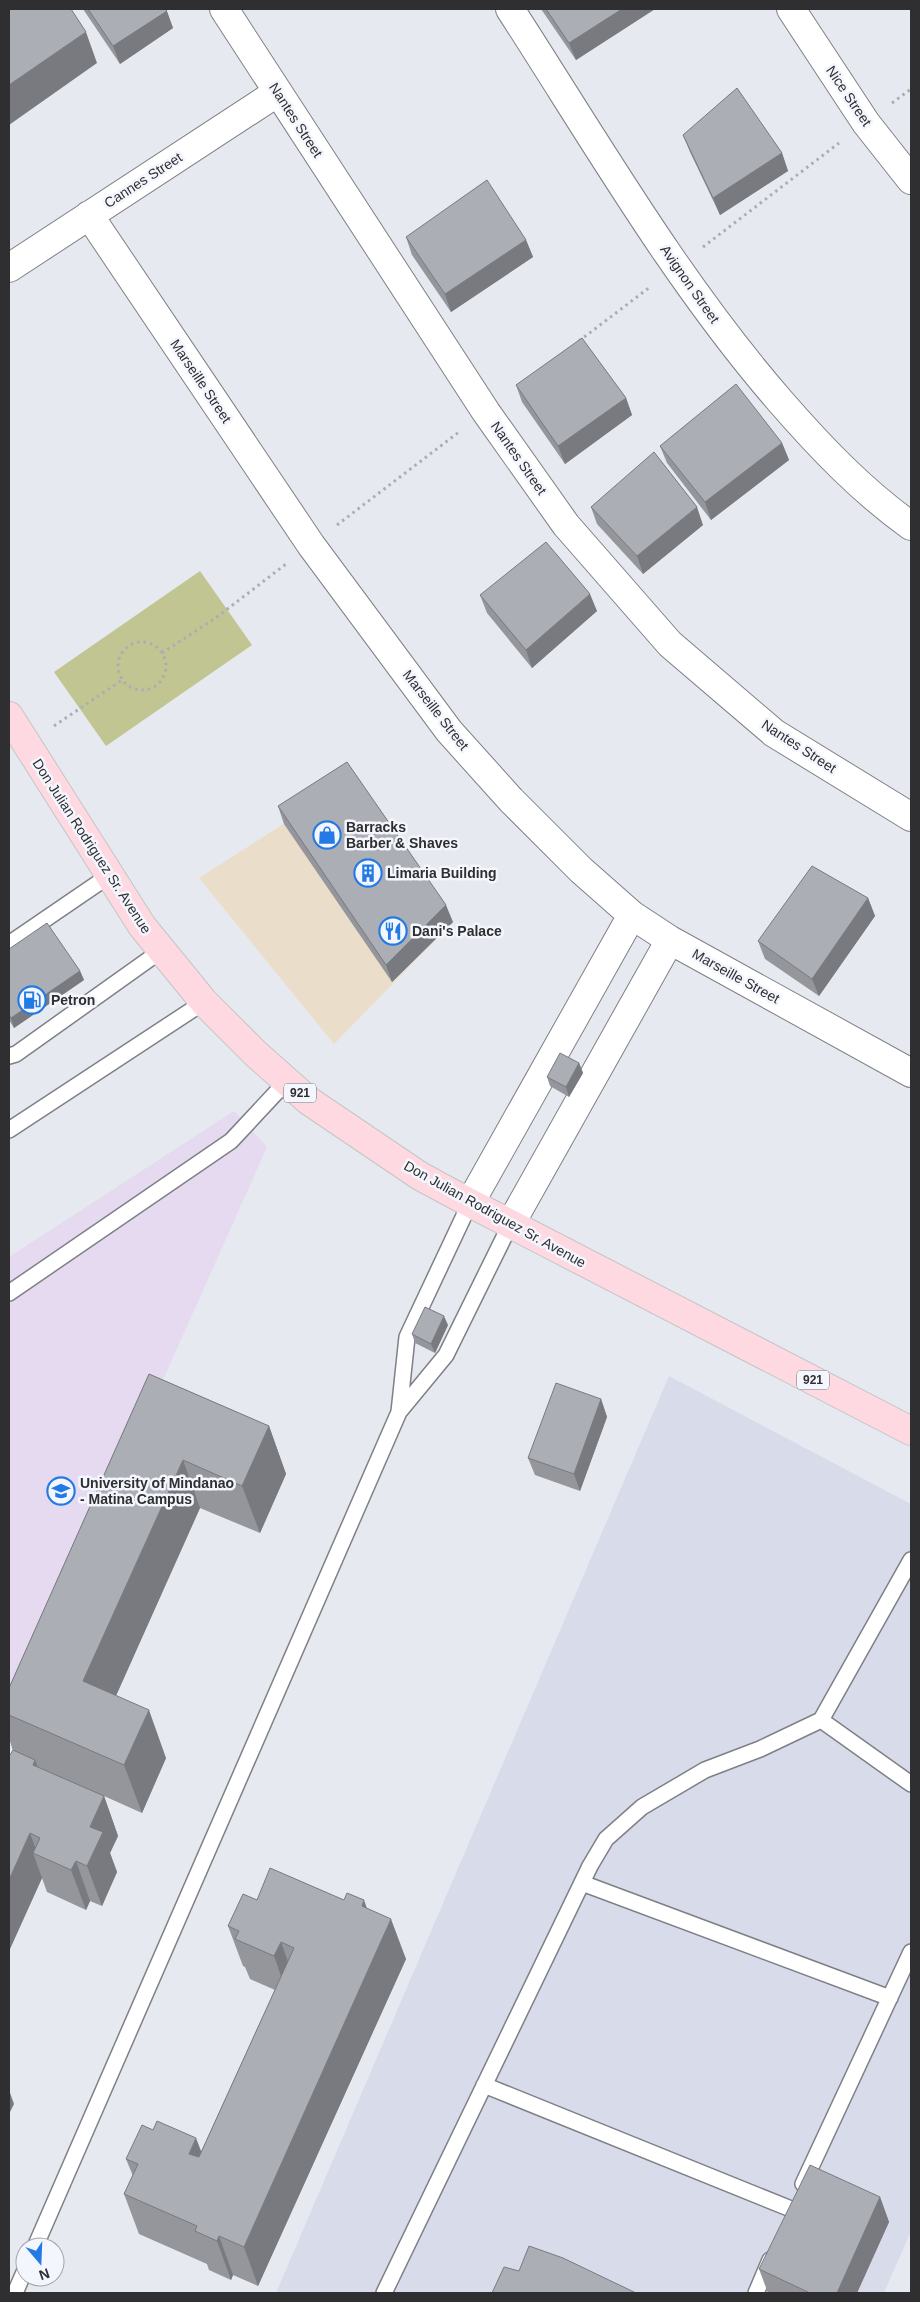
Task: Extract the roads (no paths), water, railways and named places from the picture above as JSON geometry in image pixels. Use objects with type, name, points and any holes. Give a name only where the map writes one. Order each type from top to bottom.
[{"type":"main road","name":"Don Julian Rodriguez Sr. Avenue","points":[[9,716],[142,926],[204,1002],[286,1082],[309,1100],[420,1176],[510,1225],[911,1430]]},
{"type":"street","name":"Nantes Street","points":[[224,9],[486,412],[566,525],[670,644],[774,732],[911,817]]},
{"type":"street","name":"Avignon Street","points":[[510,9],[676,267],[742,356],[816,442],[888,510],[911,526]]},
{"type":"street","name":"Nice Street","points":[[791,9],[866,123],[911,180]]},
{"type":"street","name":"Cannes Street","points":[[9,268],[278,92]]},
{"type":"street","name":"Marseille Street","points":[[89,215],[311,545],[449,731],[511,800],[581,870],[632,915],[670,940],[911,1073]]},
{"type":"street","points":[[470,1203],[632,915]]},
{"type":"street","points":[[510,1225],[670,940]]},
{"type":"lane","points":[[9,944],[110,875]]},
{"type":"lane","points":[[9,1056],[16,1054],[162,950]]},
{"type":"lane","points":[[9,1130],[204,1002]]},
{"type":"lane","points":[[9,1293],[232,1141],[286,1082]]},
{"type":"lane","points":[[399,1412],[407,1337],[470,1203]]},
{"type":"lane","points":[[39,2237],[399,1412],[446,1355],[510,1225]]},
{"type":"lane","points":[[384,2293],[582,1883],[606,1839],[642,1807],[705,1770],[760,1749],[821,1720],[911,1560]]},
{"type":"lane","points":[[821,1720],[911,1784]]},
{"type":"lane","points":[[582,1883],[890,1998]]},
{"type":"lane","points":[[784,2226],[911,1952]]},
{"type":"lane","points":[[484,2085],[791,2209]]},
{"type":"lane","points":[[756,2293],[777,2243]]},
{"type":"place","name":"Barracks Barber & Shaves","points":[[327,835]]},
{"type":"place","name":"Limaria Building","points":[[368,873]]},
{"type":"place","name":"Dani's Palace","points":[[393,931]]},
{"type":"place","name":"Petron","points":[[32,1000]]},
{"type":"place","name":"University of Mindanao - Matina Campus","points":[[61,1491]]}]
